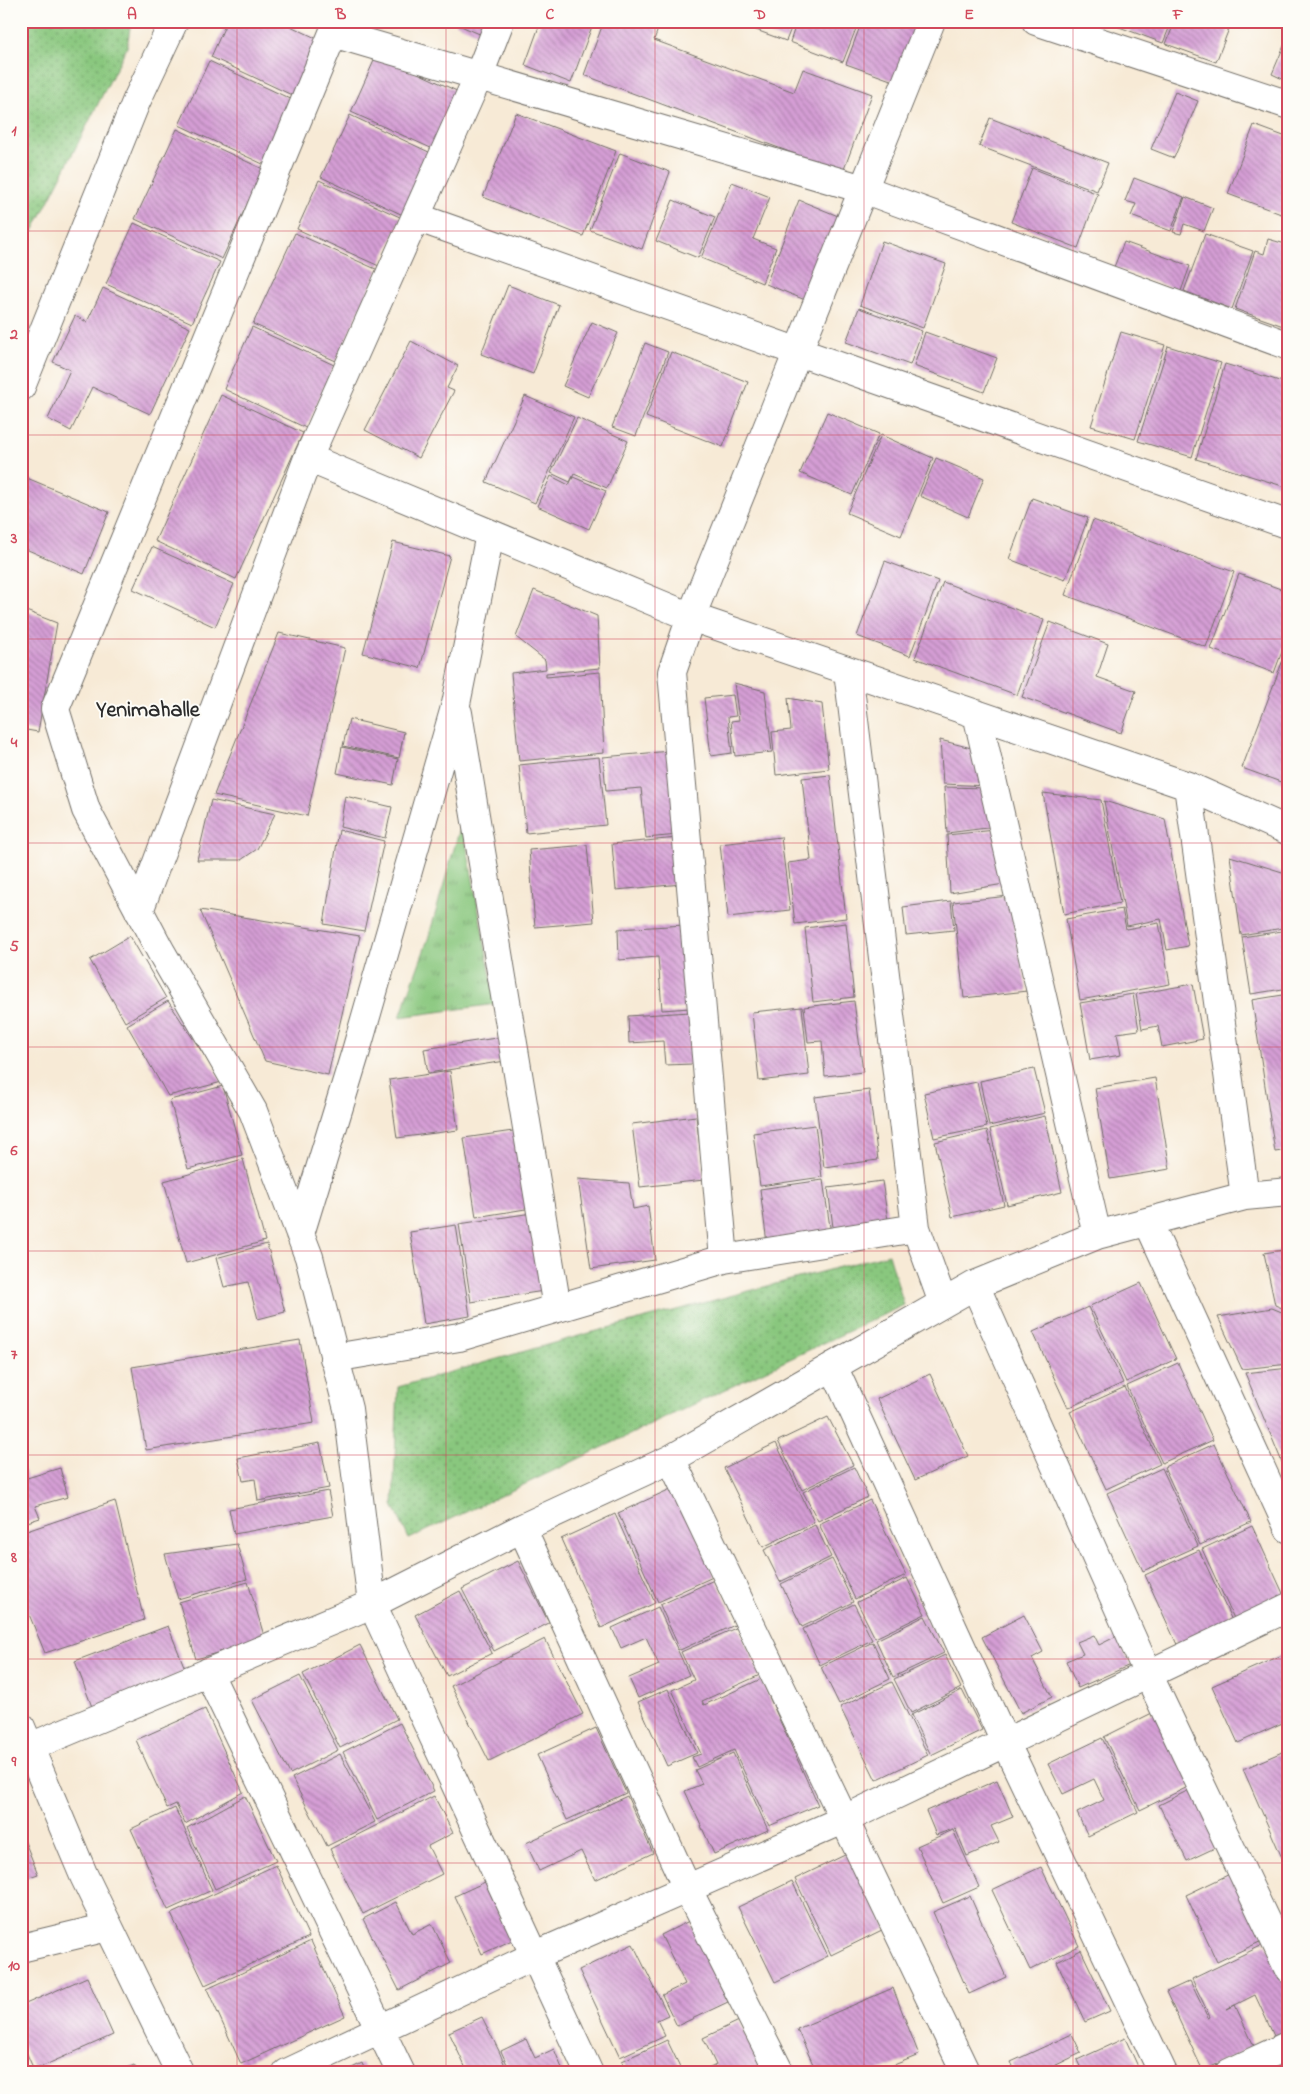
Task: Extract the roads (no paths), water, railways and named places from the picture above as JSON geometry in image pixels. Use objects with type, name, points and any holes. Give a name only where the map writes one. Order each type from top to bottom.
[{"type":"street","points":[[21,387],[136,102],[174,21]]},
{"type":"street","points":[[139,911],[308,458],[479,75],[500,21]]},
{"type":"street","points":[[724,1259],[672,672],[691,617],[931,21]]},
{"type":"street","points":[[1036,21],[1289,105]]},
{"type":"street","points":[[588,2073],[372,1604],[348,1409],[309,1257],[253,1111],[139,911],[86,810],[55,709],[333,32],[863,190],[1289,346]]},
{"type":"street","points":[[416,217],[1289,525]]},
{"type":"street","points":[[308,458],[691,617],[1188,786],[1289,831]]},
{"type":"street","points":[[300,1234],[356,1051],[456,704],[490,534]]},
{"type":"street","points":[[848,671],[916,1228],[943,1303]]},
{"type":"street","points":[[456,704],[557,1308]]},
{"type":"street","points":[[977,714],[1097,1236]]},
{"type":"street","points":[[1188,786],[1244,1196]]},
{"type":"street","points":[[180,2073],[84,1876],[25,1737],[208,1672],[372,1604],[522,1528],[672,1459],[975,1285],[1097,1236],[1244,1196],[1289,1192]]},
{"type":"street","points":[[1148,1222],[1289,1529]]},
{"type":"street","points":[[334,1358],[460,1337],[724,1259],[916,1228]]},
{"type":"street","points":[[975,1285],[1148,1674],[1289,1970]]},
{"type":"street","points":[[833,1366],[1005,1742],[1163,2073]]},
{"type":"street","points":[[672,1459],[843,1820],[966,2073]]},
{"type":"street","points":[[522,1528],[687,1888],[780,2073]]},
{"type":"street","points":[[287,2073],[534,1956],[843,1820],[1289,1606]]},
{"type":"street","points":[[208,1672],[401,2073]]},
{"type":"street","points":[[21,1948],[108,1927]]},
{"type":"street","points":[[1228,2073],[1289,2044]]},
{"type":"district","name":"Yenimahalle","points":[[148,708]]}]
